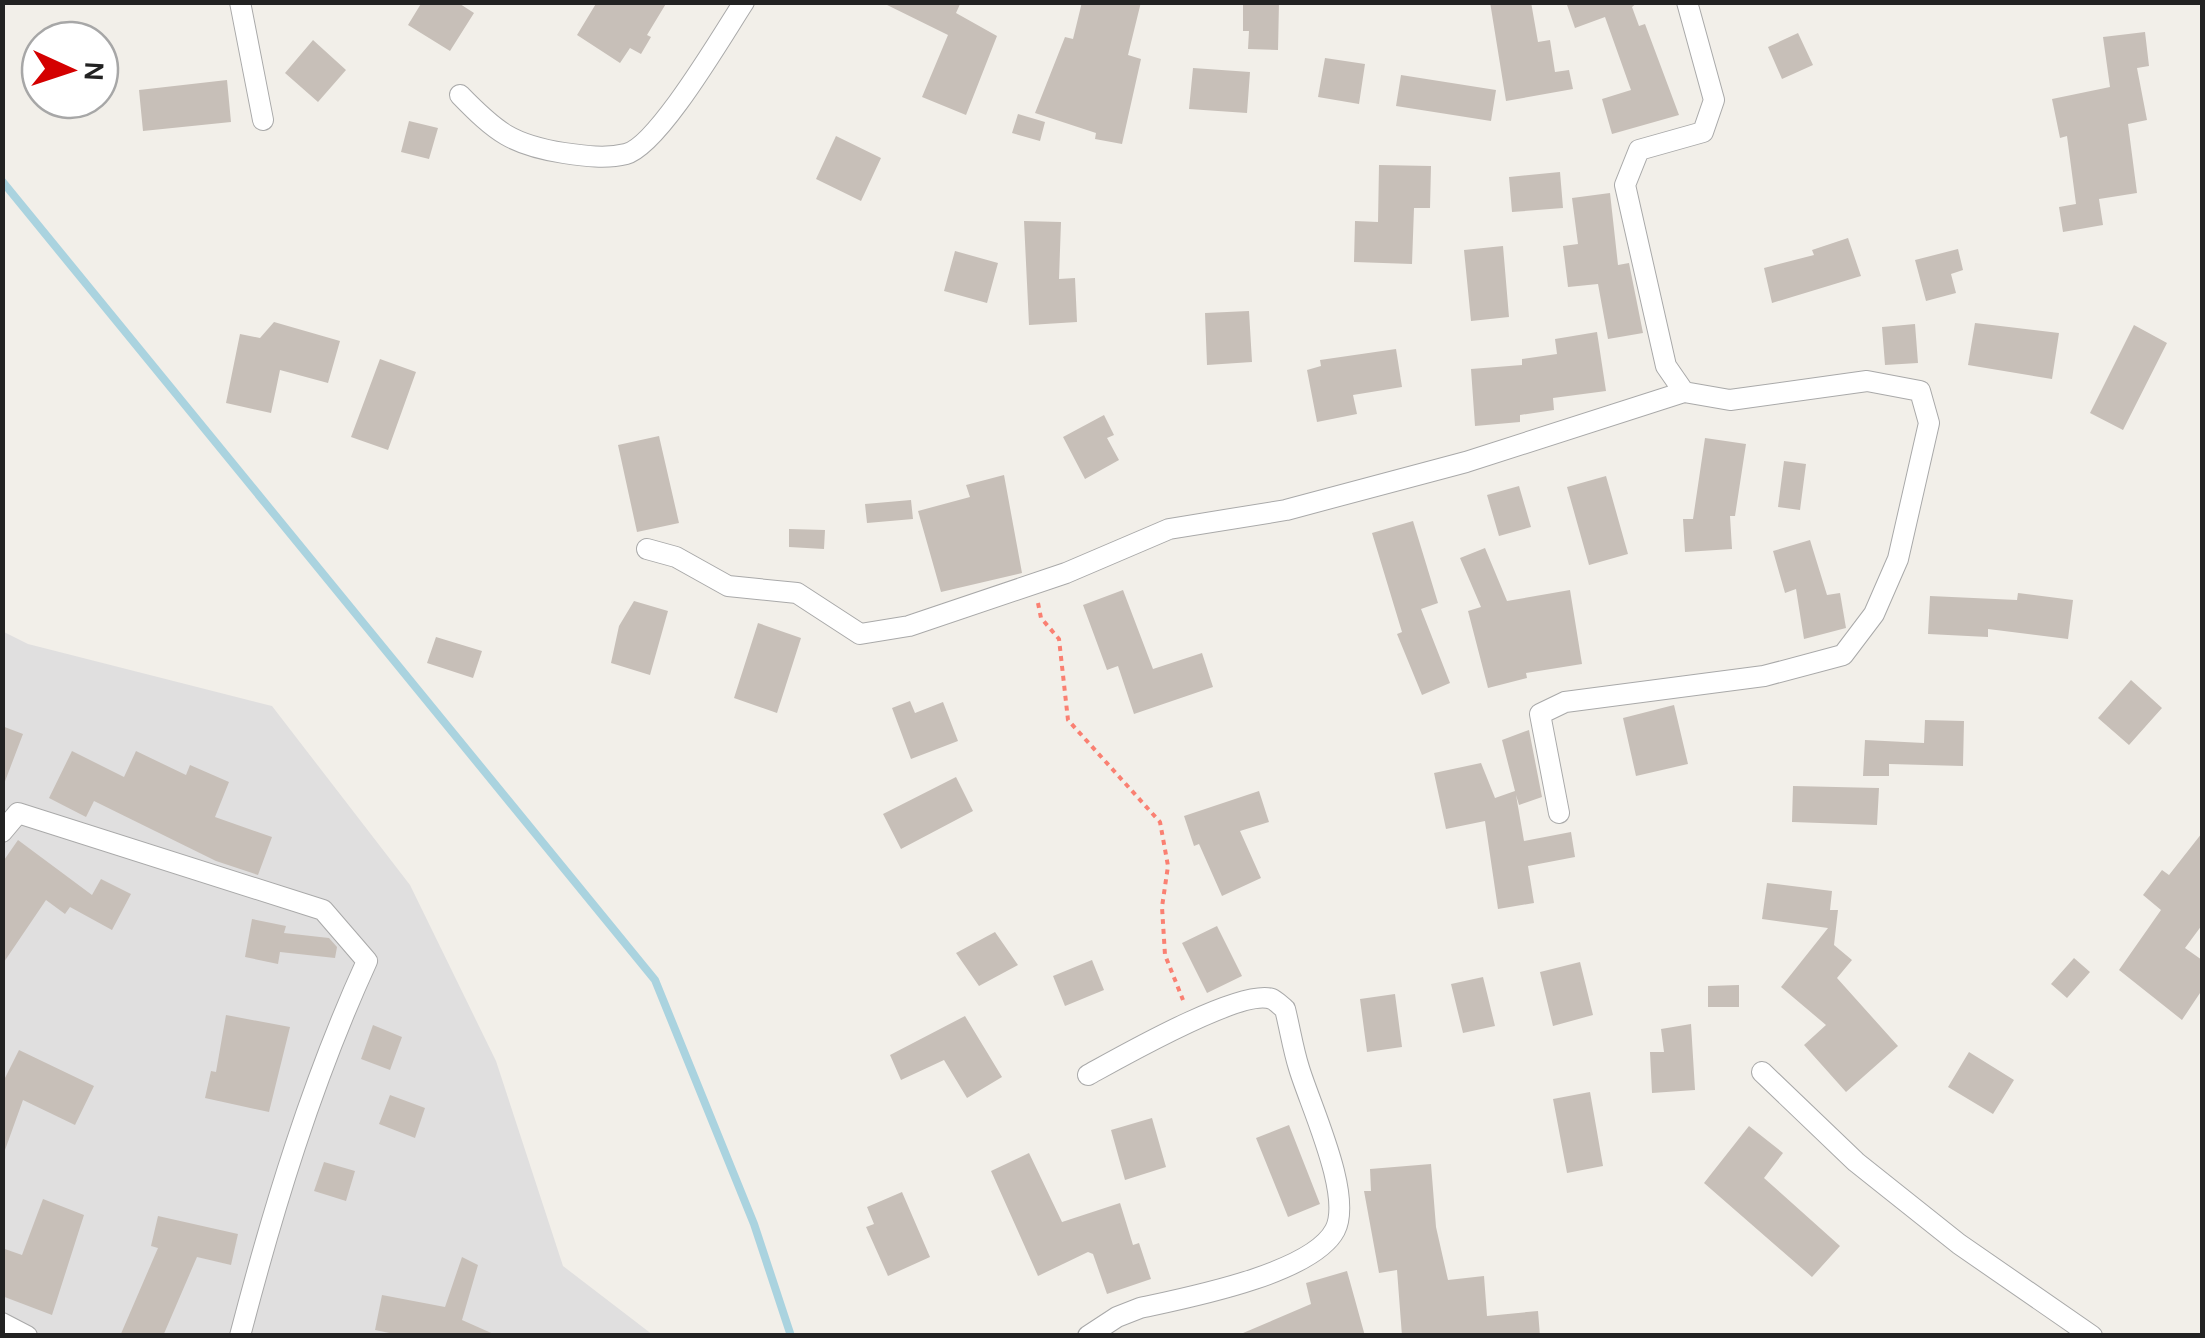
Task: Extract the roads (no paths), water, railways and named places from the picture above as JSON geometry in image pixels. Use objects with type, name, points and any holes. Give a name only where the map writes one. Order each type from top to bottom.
[{"type":"street","points":[[240,2],[263,120]]},
{"type":"street","points":[[460,95],[491,127],[521,146],[596,157],[630,154],[650,138],[684,94],[744,2]]},
{"type":"street","points":[[1684,392],[1666,366],[1625,185],[1639,150],[1703,132],[1714,100],[1687,2]]},
{"type":"street","points":[[647,549],[676,556],[728,586],[796,592],[860,634],[909,626],[1033,584],[1169,529],[1322,500],[1466,462],[1684,392],[1730,400],[1867,381],[1920,391],[1929,423],[1898,559],[1874,614],[1843,655],[1764,676],[1565,702],[1540,714],[1559,813]]},
{"type":"street","points":[[2,832],[18,813],[323,910],[367,962],[334,1034],[258,1265],[240,1336]]},
{"type":"street","points":[[1088,1075],[1200,1018],[1258,998],[1274,1000],[1284,1009],[1330,1163],[1339,1218],[1334,1232],[1290,1266],[1140,1308],[1088,1336]]},
{"type":"street","points":[[1762,1072],[1856,1162],[1959,1244],[2092,1336]]},
{"type":"street","points":[[2,1323],[27,1336]]},
{"type":"waterway","points":[[2,181],[655,980],[754,1224],[791,1336]]}]
